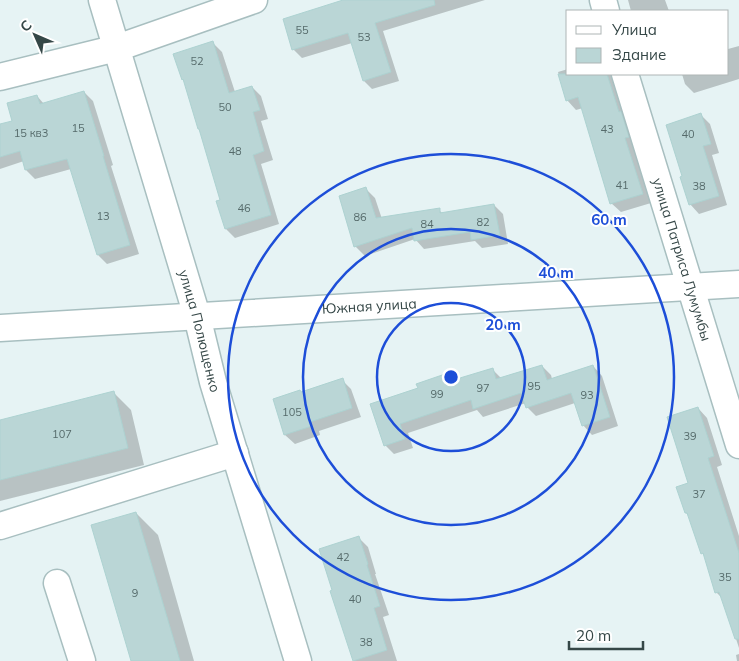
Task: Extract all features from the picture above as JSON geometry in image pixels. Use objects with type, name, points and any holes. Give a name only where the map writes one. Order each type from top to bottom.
[{"type":"street","name":"улица Полющенко","points":[[102,0],[197,316],[213,382],[298,661]]},
{"type":"street","points":[[0,77],[117,48],[254,0]]},
{"type":"street","name":"улица Патриса Лумумбы","points":[[626,75],[739,444]]},
{"type":"street","name":"Южная улица","points":[[0,328],[739,284]]},
{"type":"street","points":[[0,526],[235,453]]},
{"type":"street","points":[[57,583],[82,661]]},
{"type":"building","points":[[343,0],[434,0],[435,5],[375,23],[391,72],[363,81],[348,33],[292,50],[283,19]]},
{"type":"building","points":[[213,41],[229,93],[252,86],[260,110],[253,112],[264,151],[253,155],[271,215],[225,229],[216,201],[220,200],[199,129],[173,54]]},
{"type":"building","points":[[558,74],[607,75],[629,137],[625,138],[643,194],[610,204],[578,97],[566,101]]},
{"type":"building","points":[[84,91],[130,245],[97,255],[67,159],[25,170],[20,151],[0,157],[0,124],[12,121],[7,103],[37,95],[40,104]]},
{"type":"building","points":[[701,113],[711,144],[703,146],[719,196],[689,205],[666,125]]},
{"type":"building","points":[[366,187],[376,218],[440,208],[440,213],[494,204],[500,235],[471,240],[470,232],[414,241],[412,228],[354,247],[339,196]]},
{"type":"building","points":[[542,365],[547,380],[593,365],[610,417],[582,426],[571,393],[526,408],[521,393],[473,409],[471,400],[400,424],[405,439],[384,446],[370,404],[418,388],[416,384],[448,373],[450,381],[493,368],[496,379]]},
{"type":"building","points":[[343,378],[352,408],[310,422],[312,426],[284,435],[273,399]]},
{"type":"building","points":[[114,391],[128,448],[0,480],[0,420]]},
{"type":"building","points":[[698,407],[714,456],[708,458],[739,553],[739,639],[735,639],[719,592],[715,593],[703,553],[701,554],[676,487],[688,483],[667,417]]},
{"type":"building","points":[[136,512],[180,661],[131,661],[91,525]]},
{"type":"building","points":[[359,536],[380,606],[374,608],[387,650],[353,661],[330,591],[332,590],[319,549]]}]
